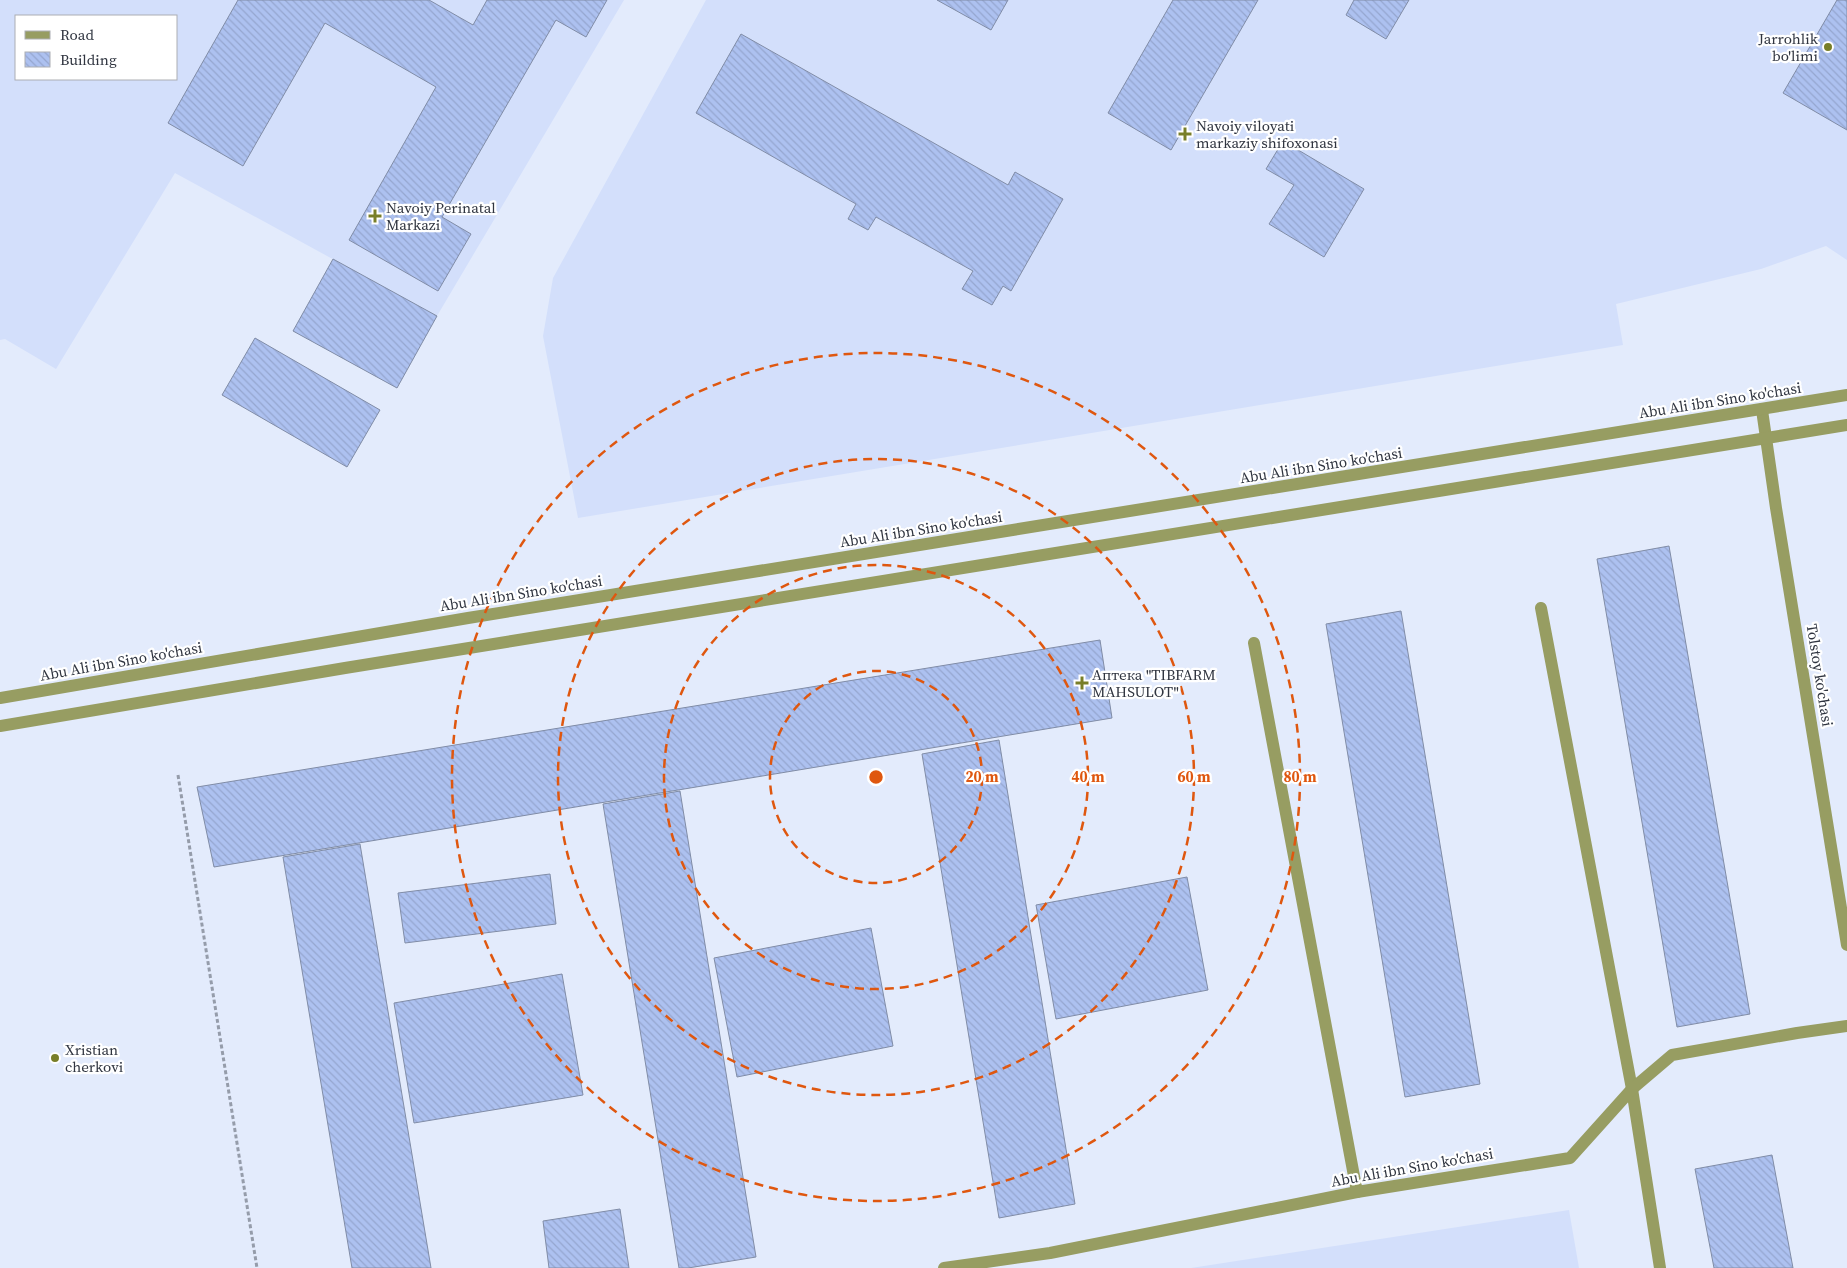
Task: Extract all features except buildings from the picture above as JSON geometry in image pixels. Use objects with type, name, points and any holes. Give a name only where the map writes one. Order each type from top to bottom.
[{"type":"street","name":"Abu Ali ibn Sino ko'chasi","points":[[0,698],[477,617],[1847,396]]},
{"type":"street","name":"Tolstoy ko'chasi","points":[[1762,410],[1776,508],[1847,945]]},
{"type":"street","points":[[0,726],[345,668],[1847,425]]},
{"type":"street","points":[[1541,608],[1632,1090],[1660,1268]]},
{"type":"street","points":[[1254,643],[1357,1192]]},
{"type":"street","name":"Abu Ali ibn Sino ko'chasi","points":[[944,1268],[1050,1253],[1357,1192],[1570,1158],[1632,1090],[1672,1055],[1847,1026]]},
{"type":"path","points":[[178,775],[257,1268]]},
{"type":"shaded area","name":"Navoiy Perinatal Markazi","points":[[0,0],[624,0],[437,316],[175,173],[56,369],[5,339],[0,340]]},
{"type":"shaded area","name":"Navoiy viloyati markaziy shifoxonasi","points":[[706,0],[1847,0],[1847,260],[1826,246],[1761,269],[1616,304],[1623,345],[578,518],[543,336],[553,278]]},
{"type":"shaded area","points":[[1569,1210],[1579,1268],[1191,1268]]},
{"type":"place","name":"Jarrohlik bo'limi","points":[[1828,47]]},
{"type":"place","name":"Navoiy viloyati markaziy shifoxonasi","points":[[1185,134]]},
{"type":"place","name":"Navoiy Perinatal Markazi","points":[[375,216]]},
{"type":"place","name":"Аптека \"TIBFARM MAHSULOT\"","points":[[1082,683]]},
{"type":"place","name":"Xristian cherkovi","points":[[55,1058]]}]
